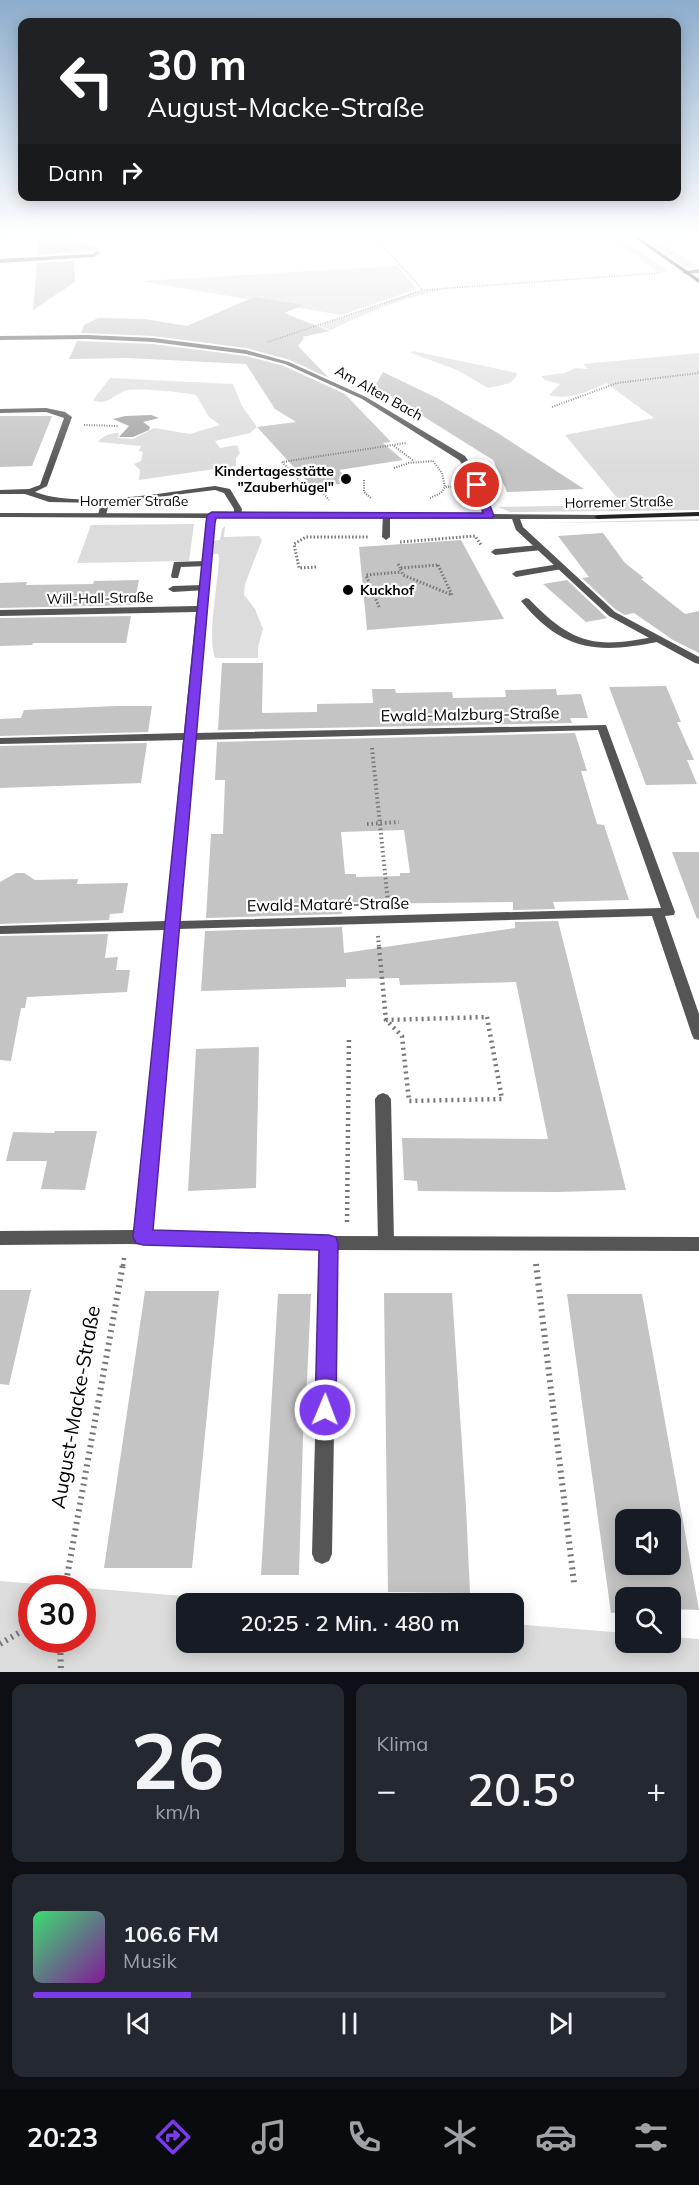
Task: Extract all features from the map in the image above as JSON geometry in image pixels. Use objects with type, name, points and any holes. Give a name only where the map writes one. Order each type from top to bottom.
[{"type":"main road","name":"Horremer Straße","points":[[598,517],[699,514]]},
{"type":"street","name":"Am Alten Bach","points":[[0,338],[114,338],[174,342],[246,352],[276,359],[364,398],[462,458],[469,465],[489,516]]},
{"type":"street","points":[[0,411],[62,412],[68,417],[45,483],[37,489],[0,492]]},
{"type":"street","points":[[25,491],[46,500],[106,501],[215,488],[227,491],[238,509],[237,515]]},
{"type":"street","points":[[102,515],[106,501]]},
{"type":"street","name":"Horremer Straße","points":[[0,515],[598,517]]},
{"type":"street","points":[[135,1237],[171,925],[205,564],[212,515]]},
{"type":"street","points":[[386,515],[386,537]]},
{"type":"street","points":[[515,516],[519,528],[612,614],[699,661]]},
{"type":"street","points":[[495,552],[540,548]]},
{"type":"street","points":[[171,600],[177,564],[205,564]]},
{"type":"street","points":[[516,574],[559,567]]},
{"type":"street","points":[[173,589],[203,588]]},
{"type":"street","points":[[526,601],[559,631],[586,646],[631,645],[657,639]]},
{"type":"street","name":"Will-Hall-Straße","points":[[0,613],[201,609]]},
{"type":"street","name":"Ewald-Malzburg-Straße","points":[[0,741],[602,727],[669,912],[657,912]]},
{"type":"street","points":[[657,912],[699,1035]]},
{"type":"street","name":"Ewald-Mataré-Straße","points":[[0,930],[657,912]]},
{"type":"street","points":[[383,1099],[386,1242]]},
{"type":"street","points":[[0,1238],[135,1237],[338,1243],[699,1244]]},
{"type":"street","points":[[322,1554],[338,1243]]},
{"type":"path","points":[[246,352],[278,338],[350,314]]},
{"type":"path","points":[[552,407],[617,383],[699,373]]},
{"type":"path","points":[[65,426],[119,426]]},
{"type":"path","points":[[280,488],[304,484],[282,462],[433,439]]},
{"type":"path","points":[[393,445],[415,462]]},
{"type":"path","points":[[394,468],[415,462],[433,461],[442,473],[445,486]]},
{"type":"path","points":[[364,480],[367,495],[378,501]]},
{"type":"path","points":[[445,486],[477,485]]},
{"type":"path","points":[[423,500],[438,495],[445,486]]},
{"type":"path","points":[[316,567],[299,568],[294,551],[294,544],[297,540],[306,537],[386,537],[389,542],[475,536],[484,550]]},
{"type":"path","points":[[379,607],[366,574],[400,568],[438,566],[452,595],[403,575],[400,568]]},
{"type":"path","points":[[370,733],[380,823],[386,1020],[402,1036],[409,1101],[502,1098],[487,1017],[386,1020]]},
{"type":"path","points":[[367,824],[399,822]]},
{"type":"path","points":[[338,1243],[349,1036]]},
{"type":"path","name":"August-Macke-Straße","points":[[68,1575],[135,1237]]},
{"type":"path","points":[[534,1242],[574,1583]]},
{"type":"path","points":[[0,1644],[18,1633]]},
{"type":"path","points":[[60,1653],[61,1672]]},
{"type":"shaded area","points":[[353,314],[367,314],[331,330],[318,326]]},
{"type":"shaded area","points":[[413,351],[517,373],[509,383],[488,388],[457,370],[411,353]]},
{"type":"shaded area","points":[[699,353],[699,510],[510,512],[498,507],[623,505],[565,435],[654,418],[606,383],[573,396],[559,397],[550,394],[560,384],[545,380],[541,376],[565,373],[575,368],[588,369],[583,364]]},
{"type":"shaded area","points":[[110,378],[233,384],[242,406],[257,427],[250,433],[215,441],[220,448],[237,445],[240,453],[236,458],[236,466],[139,480],[140,470],[134,464],[141,461],[143,452],[139,451],[141,446],[98,442],[113,433],[119,433],[118,438],[133,439],[154,428],[190,434],[220,425],[209,417],[196,395],[128,390],[107,401],[93,400]]},
{"type":"shaded area","points":[[151,415],[159,418],[143,422],[150,427],[149,430],[133,437],[119,437],[129,426],[113,419]]},
{"type":"shaded area","points":[[699,519],[699,521],[541,523]]},
{"type":"shaded area","points":[[194,524],[189,561],[77,563],[91,525]]},
{"type":"shaded area","points":[[225,526],[224,537],[259,536],[262,540],[245,584],[244,595],[255,609],[263,629],[258,647],[258,658],[215,658],[212,624],[219,558],[218,554],[210,554],[212,541],[220,540],[222,529]]},
{"type":"shaded area","points":[[0,1581],[18,1582],[18,1653],[96,1653],[96,1589],[176,1595],[176,1653],[524,1653],[524,1625],[615,1632],[615,1653],[681,1653],[681,1638],[699,1639],[699,1672],[0,1672]]},
{"type":"building","points":[[215,314],[287,314],[330,331],[302,337],[304,338],[298,346],[329,378],[290,360],[246,348],[153,336],[81,333],[84,325],[98,318],[144,319],[187,326]]},
{"type":"building","points":[[77,341],[153,344],[246,356],[284,366],[345,394],[391,442],[383,443],[403,460],[339,470],[352,482],[313,488],[257,427],[296,422],[275,409],[246,364],[128,358],[69,359]]},
{"type":"building","points":[[383,372],[437,398],[496,432],[584,489],[507,492],[493,460],[375,386]]},
{"type":"building","points":[[0,416],[52,416],[32,466],[0,467]]},
{"type":"building","points":[[603,533],[625,563],[644,578],[641,579],[685,614],[699,611],[699,653],[673,640],[634,613],[625,615],[616,610],[582,578],[589,577],[558,536]]},
{"type":"building","points":[[461,540],[504,619],[367,630],[359,547]]},
{"type":"building","points":[[139,580],[134,605],[0,608],[0,583],[93,584],[94,581]]},
{"type":"building","points":[[567,580],[608,618],[586,622],[543,584]]},
{"type":"building","points":[[131,616],[126,643],[33,643],[32,645],[0,646],[0,618]]},
{"type":"building","points":[[222,663],[263,663],[262,713],[317,712],[317,704],[373,703],[372,689],[395,689],[396,693],[452,692],[453,698],[506,697],[505,690],[556,689],[557,695],[581,694],[588,718],[570,718],[572,723],[218,730]]},
{"type":"building","points":[[666,686],[681,722],[677,722],[694,760],[687,760],[697,784],[646,785],[609,687]]},
{"type":"building","points":[[152,706],[148,732],[0,736],[0,719],[21,718],[24,710]]},
{"type":"building","points":[[575,733],[587,771],[581,771],[597,824],[604,825],[629,900],[553,902],[555,909],[513,910],[513,902],[358,904],[358,907],[341,907],[342,914],[206,918],[211,834],[223,834],[225,780],[215,780],[217,742]],"holes":[[[404,830],[410,873],[400,873],[400,876],[356,877],[356,874],[345,874],[341,832]]]},
{"type":"building","points":[[147,743],[141,783],[0,788],[0,746]]},
{"type":"building","points":[[672,852],[699,852],[699,918],[697,919]]},
{"type":"building","points":[[16,873],[24,873],[35,880],[78,879],[77,884],[128,883],[123,913],[110,914],[109,920],[0,924],[0,882]]},
{"type":"building","points":[[558,921],[626,1190],[418,1191],[417,1181],[404,1180],[402,1138],[548,1139],[516,982],[400,985],[399,978],[346,979],[346,987],[201,991],[205,931],[342,927],[344,953],[515,928],[515,922]]},
{"type":"building","points":[[108,934],[105,958],[118,957],[116,970],[130,970],[127,992],[27,997],[25,1008],[21,1008],[11,1061],[0,1060],[0,936]]},
{"type":"building","points":[[259,1047],[256,1188],[188,1191],[196,1049]]},
{"type":"building","points":[[55,1131],[97,1131],[85,1190],[41,1189],[47,1161],[6,1161],[13,1132],[54,1133]]},
{"type":"building","points":[[0,1290],[31,1290],[9,1385],[0,1384]]},
{"type":"building","points":[[145,1291],[219,1291],[192,1568],[104,1568]]},
{"type":"building","points":[[384,1293],[452,1293],[470,1593],[388,1592]]},
{"type":"building","points":[[278,1294],[311,1294],[306,1402],[304,1402],[299,1575],[261,1575]]},
{"type":"building","points":[[567,1294],[642,1294],[681,1509],[615,1509],[615,1575],[681,1575],[681,1510],[699,1610],[681,1609],[681,1587],[615,1587],[615,1613],[611,1613]]},
{"type":"place","name":"Kindertagesstätte \"Zauberhügel\"","points":[[346,479]]},
{"type":"place","name":"Kuckhof","points":[[348,590]]},
{"type":"route","points":[[325,1410],[329,1243],[143,1237],[210,523],[212,515],[489,516],[477,485]]}]
